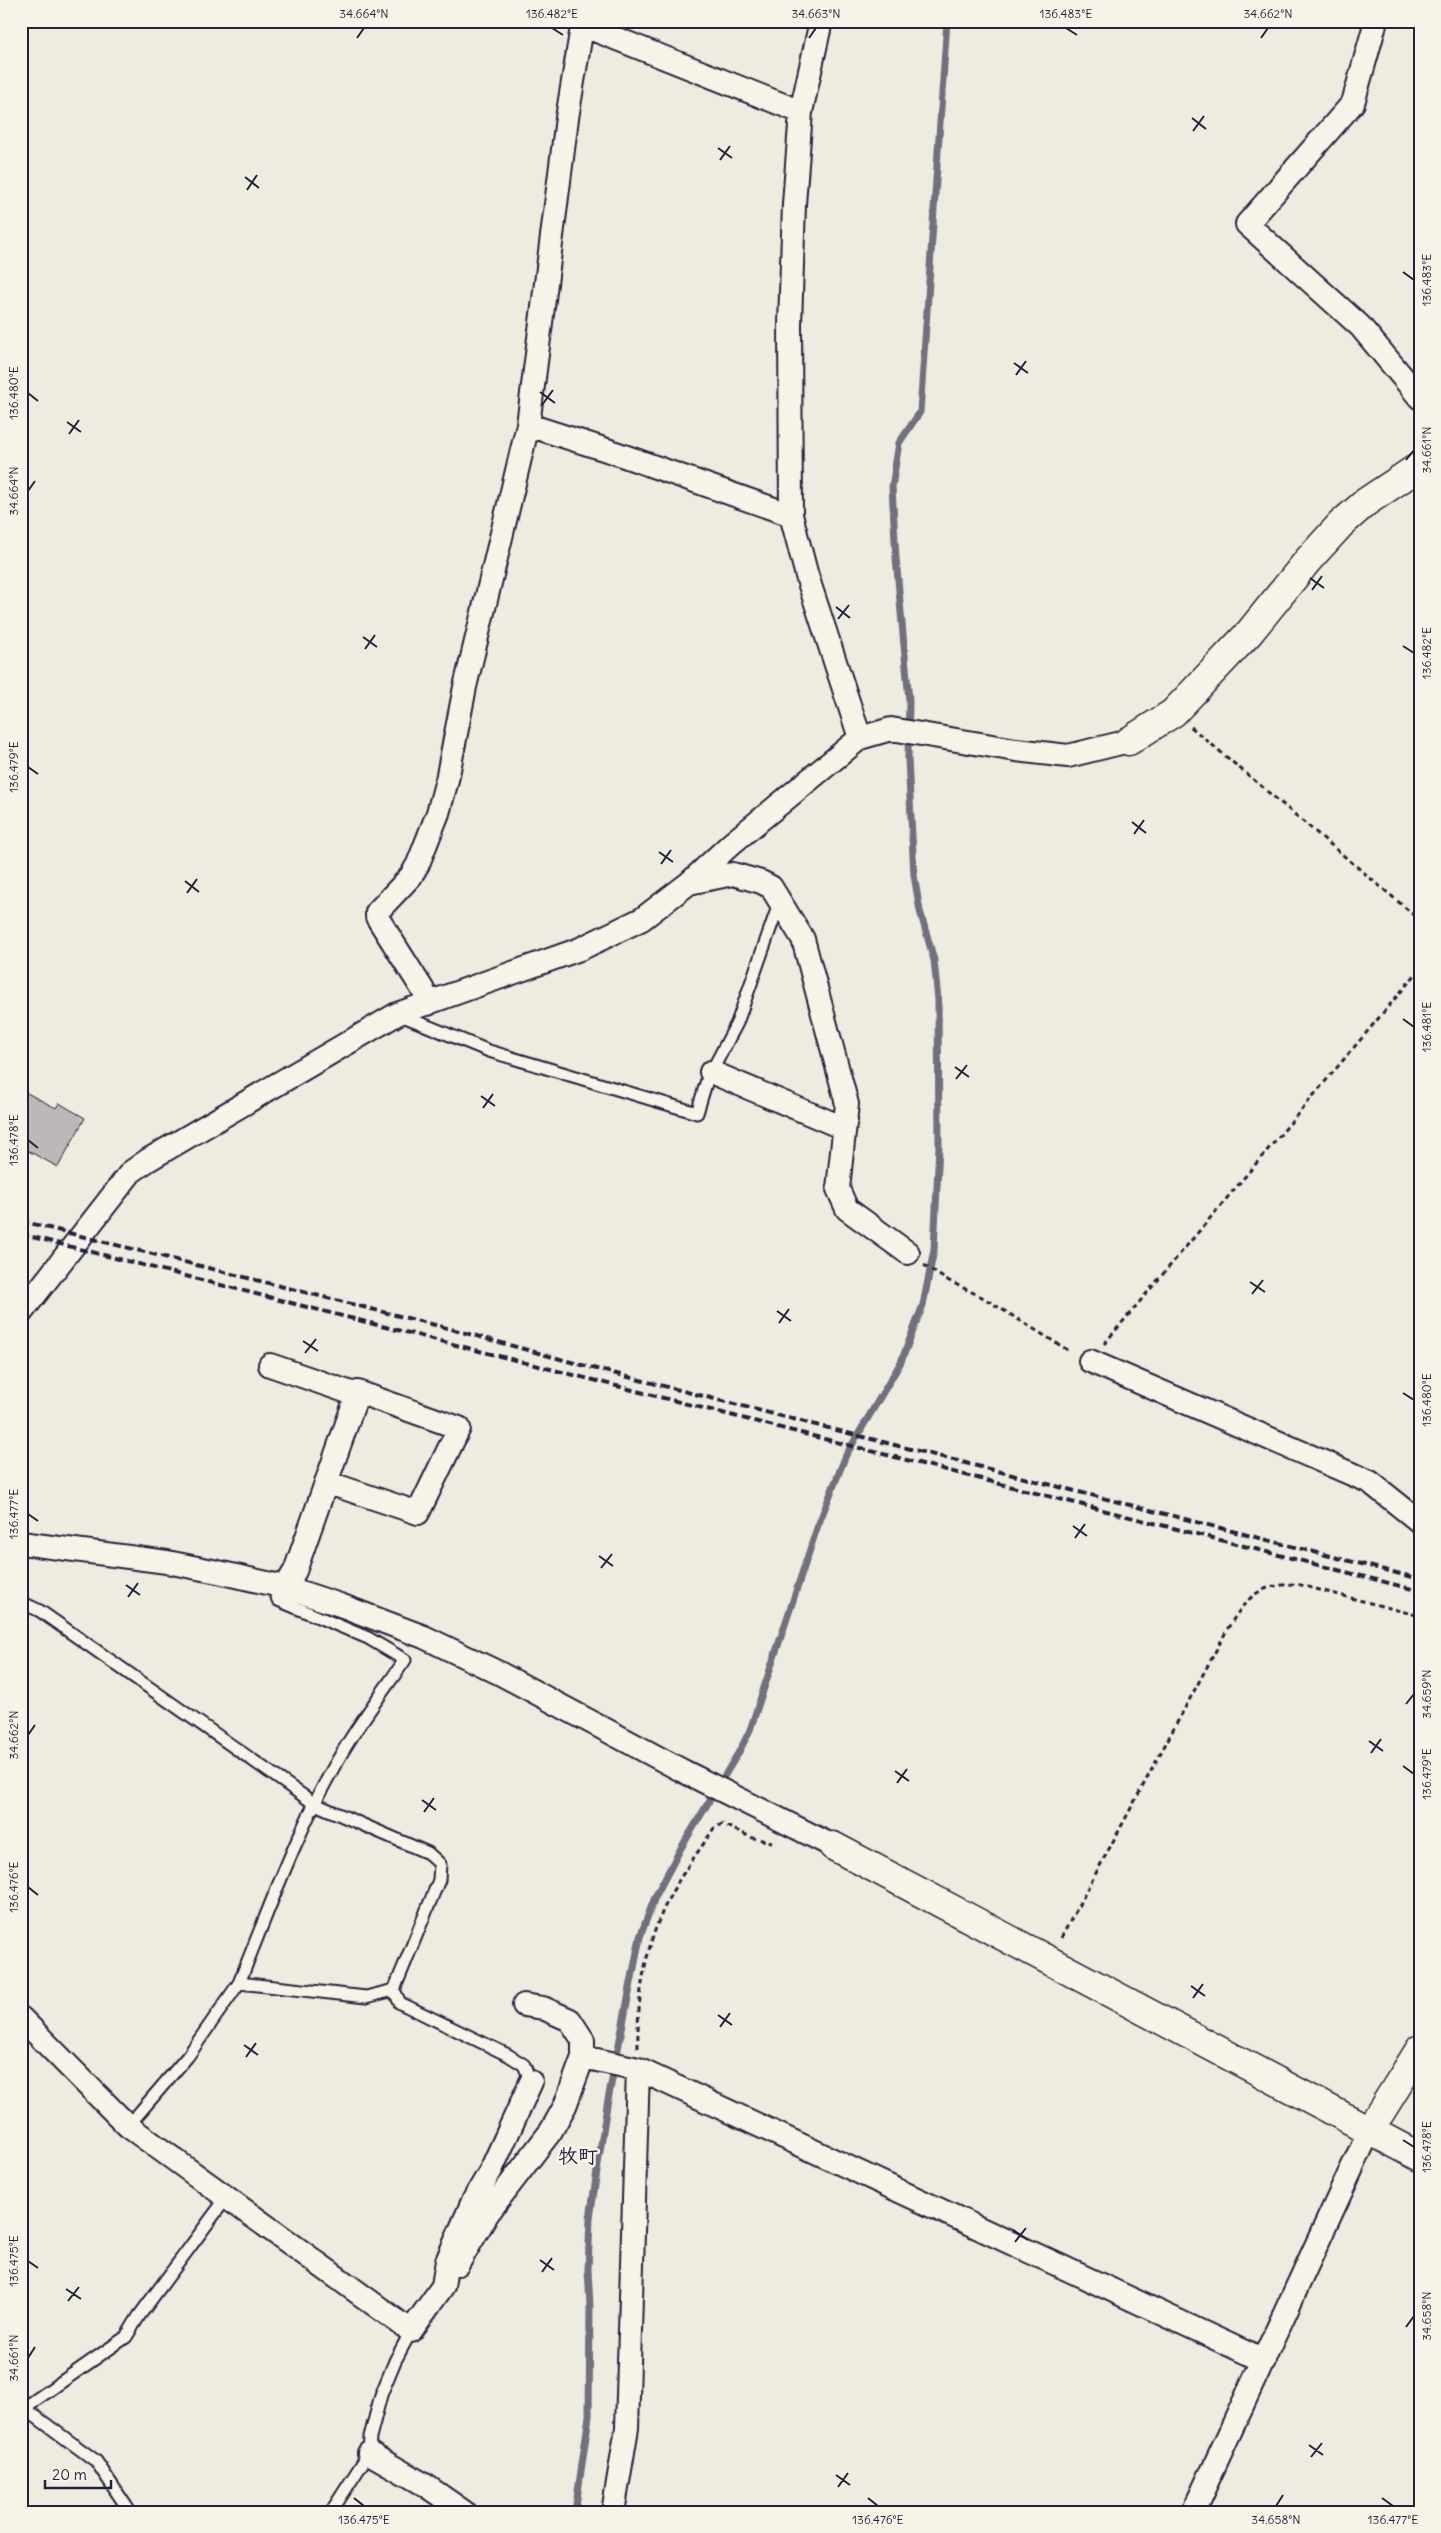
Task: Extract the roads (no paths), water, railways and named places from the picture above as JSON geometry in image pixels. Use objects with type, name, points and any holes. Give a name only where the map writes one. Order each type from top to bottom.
[{"type":"street","points":[[821,21],[801,112],[794,204],[790,324],[791,515],[807,576],[860,738]]},
{"type":"street","points":[[1376,21],[1353,103],[1247,224],[1360,326],[1420,398]]},
{"type":"street","points":[[428,1004],[423,990],[377,917],[376,912],[411,876],[418,864],[438,813],[465,687],[528,425],[581,23],[801,112]]},
{"type":"street","points":[[528,425],[610,451],[791,515]]},
{"type":"street","points":[[21,1313],[132,1172],[191,1133],[397,1014],[580,949],[620,931],[659,908],[731,844],[860,738],[892,729],[1016,750],[1068,756],[1129,740],[1173,712],[1249,633],[1308,559],[1341,524],[1366,502],[1420,466]]},
{"type":"street","points":[[689,883],[733,874],[750,878],[771,888],[803,939],[847,1104],[838,1189],[841,1200],[847,1209],[908,1253]]},
{"type":"street","points":[[711,1072],[834,1124],[846,1120]]},
{"type":"street","points":[[1090,1361],[1370,1482],[1420,1522]]},
{"type":"street","points":[[270,1365],[357,1396]]},
{"type":"street","points":[[279,1586],[296,1571],[326,1482],[358,1392],[460,1428],[418,1512],[326,1482]]},
{"type":"street","points":[[21,1543],[167,1562],[279,1586],[340,1605],[424,1637],[499,1673],[683,1771],[833,1846],[1420,2157]]},
{"type":"street","points":[[21,2018],[128,2126],[411,2331],[443,2286],[488,2214],[551,2131],[587,2058],[583,2040],[570,2020],[543,2008],[524,2005]]},
{"type":"street","points":[[1193,2512],[1370,2129],[1420,2049]]},
{"type":"street","points":[[587,2058],[634,2069],[1264,2361]]},
{"type":"street","points":[[613,2512],[627,2428],[634,2069]]},
{"type":"street","points":[[443,2286],[447,2261],[469,2210],[491,2170],[531,2082]]},
{"type":"street","points":[[369,2453],[425,2485],[464,2512]]},
{"type":"lane","points":[[397,1014],[489,1051],[697,1113],[711,1072],[737,1023],[780,901]]},
{"type":"lane","points":[[128,2126],[188,2056],[239,1983],[286,1866],[315,1804],[343,1751],[405,1660],[360,1634],[278,1600],[279,1586]]},
{"type":"lane","points":[[21,1602],[40,1612],[315,1804],[428,1853],[440,1864],[439,1880],[394,1990],[400,2003],[508,2055],[524,2065],[531,2082]]},
{"type":"lane","points":[[239,1983],[366,1997],[394,1990]]},
{"type":"lane","points":[[130,2512],[96,2461],[24,2408],[126,2337],[139,2316],[227,2197]]},
{"type":"lane","points":[[331,2512],[369,2453],[370,2437],[381,2395],[395,2361],[411,2331]]},
{"type":"waterway","points":[[575,2512],[589,2416],[590,2306],[588,2270],[590,2218],[607,2105],[640,1937],[655,1897],[681,1848],[750,1730],[817,1528],[846,1455],[901,1362],[923,1305],[934,1250],[939,1145],[938,1000],[934,960],[920,911],[914,875],[908,759],[909,700],[896,558],[892,487],[899,443],[920,412],[947,21]]},
{"type":"railway","points":[[21,1221],[451,1329],[593,1368],[1420,1579]]},
{"type":"railway","points":[[21,1234],[1420,1591]]},
{"type":"district","name":"牧町","points":[[578,2156]]}]
